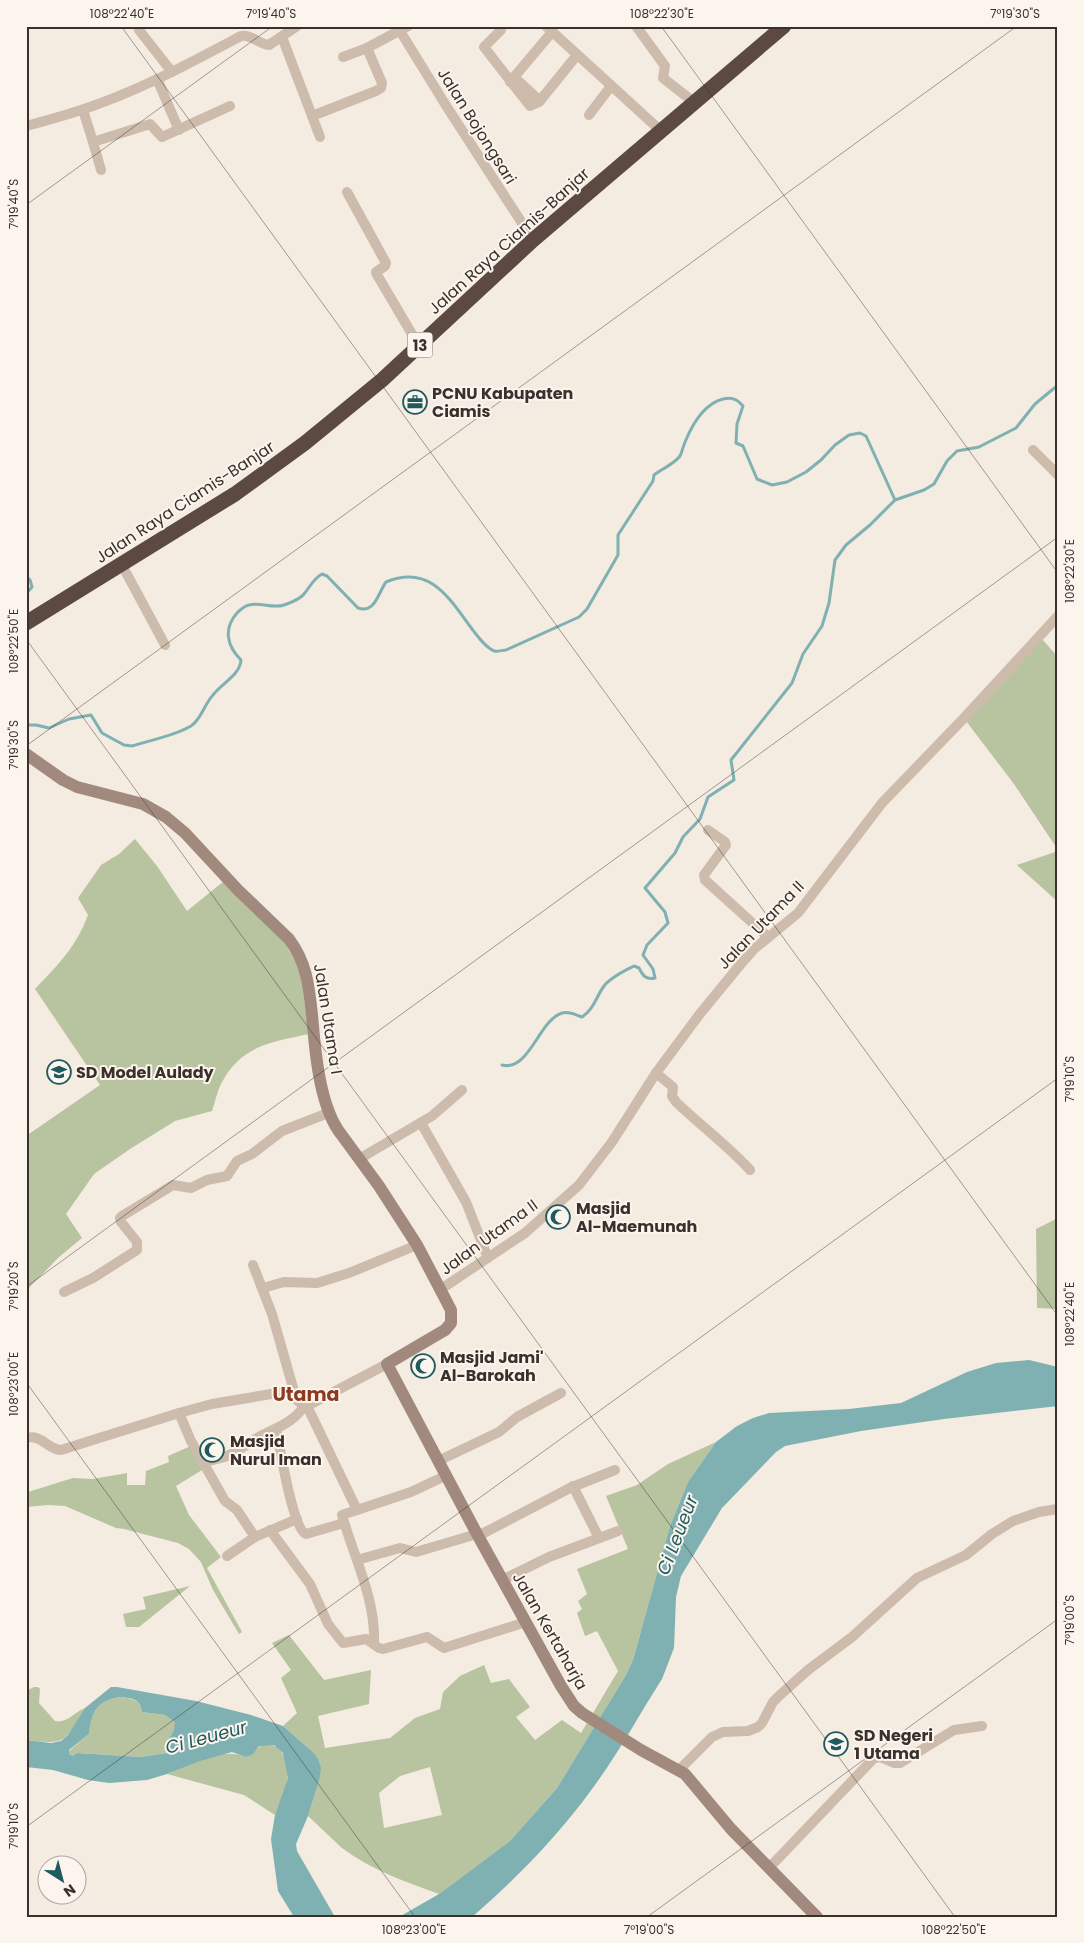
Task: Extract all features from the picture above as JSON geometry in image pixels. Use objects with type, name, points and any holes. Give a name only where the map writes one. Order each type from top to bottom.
[{"type":"highway","name":"Jalan Raya Ciamis-Banjar","points":[[26,623],[235,494],[298,449],[360,400],[533,240],[784,26]]},
{"type":"street","points":[[29,125],[83,110],[157,79],[241,36],[246,35],[266,45],[298,26]]},
{"type":"street","points":[[636,26],[665,66],[663,78],[695,103]]},
{"type":"street","points":[[343,57],[367,48],[402,28]]},
{"type":"street","name":"Jalan Bojongsari","points":[[402,28],[445,104],[533,240]]},
{"type":"street","points":[[512,80],[549,29],[661,131]]},
{"type":"street","points":[[139,30],[172,72]]},
{"type":"street","points":[[501,30],[484,46],[512,80],[540,101],[577,54]]},
{"type":"street","points":[[282,37],[320,137]]},
{"type":"street","points":[[312,116],[381,88],[382,83],[367,48]]},
{"type":"street","points":[[157,79],[178,130]]},
{"type":"street","points":[[589,115],[612,86]]},
{"type":"street","points":[[93,142],[142,125],[152,124],[162,137],[230,106]]},
{"type":"street","points":[[83,110],[101,170]]},
{"type":"street","points":[[346,192],[386,263],[376,274],[419,346]]},
{"type":"street","points":[[1033,450],[1058,475]]},
{"type":"street","points":[[122,565],[165,645]]},
{"type":"street","name":"Jalan Utama II","points":[[441,1289],[534,1226],[578,1185],[612,1142],[657,1075],[722,986],[754,949],[798,912],[882,803],[1058,616]]},
{"type":"street","name":"Jalan Utama I","points":[[26,754],[63,780],[77,787],[143,804],[166,817],[185,833],[238,890],[289,939],[301,957],[308,979],[314,1043],[328,1113],[417,1245],[441,1289],[452,1315],[448,1327],[387,1364]]},
{"type":"street","points":[[708,830],[725,842],[726,845],[704,875],[704,880],[768,937]]},
{"type":"street","points":[[657,1075],[672,1086],[674,1090],[672,1096],[676,1102],[706,1131],[728,1147],[750,1170]]},
{"type":"street","points":[[359,1159],[432,1116],[462,1090]]},
{"type":"street","points":[[64,1292],[92,1278],[137,1250],[137,1242],[121,1222],[120,1218],[122,1216],[174,1185],[191,1188],[207,1180],[227,1176],[238,1161],[252,1154],[282,1131],[328,1113]]},
{"type":"street","points":[[421,1123],[466,1202],[488,1258]]},
{"type":"street","points":[[263,1288],[284,1282],[317,1283],[349,1274],[417,1245]]},
{"type":"street","points":[[253,1265],[272,1314],[296,1399]]},
{"type":"street","points":[[204,1462],[229,1455],[276,1429],[300,1413],[306,1406],[387,1364]]},
{"type":"street","name":"Jalan Kertaharja","points":[[387,1364],[445,1476],[566,1696],[582,1713],[641,1750],[685,1774],[731,1829],[817,1917]]},
{"type":"street","points":[[26,1438],[37,1437],[55,1449],[62,1450],[212,1404],[283,1392],[290,1393],[306,1406],[357,1510]]},
{"type":"street","points":[[438,1461],[499,1432],[517,1417],[562,1393]]},
{"type":"street","points":[[179,1413],[190,1441],[226,1502],[236,1509],[255,1536]]},
{"type":"street","points":[[276,1429],[287,1484],[302,1532],[305,1534],[344,1523]]},
{"type":"street","points":[[357,1560],[400,1548],[416,1552],[477,1535],[573,1486],[615,1470]]},
{"type":"street","points":[[374,1644],[374,1624],[357,1560],[342,1515],[408,1493],[445,1476]]},
{"type":"street","points":[[573,1486],[599,1538]]},
{"type":"street","points":[[679,1770],[712,1737],[723,1732],[748,1731],[762,1723],[773,1702],[780,1695],[808,1670],[852,1637],[917,1578],[966,1555],[992,1534],[1013,1521],[1039,1512],[1058,1509]]},
{"type":"street","points":[[226,1556],[255,1536],[297,1519]]},
{"type":"street","points":[[270,1530],[310,1584],[326,1622],[344,1643],[366,1639],[381,1649],[386,1649],[427,1637],[444,1648],[526,1622]]},
{"type":"street","points":[[502,1580],[549,1557],[618,1531]]},
{"type":"street","points":[[769,1868],[874,1758],[882,1757],[894,1763],[900,1763],[952,1731],[982,1726]]},
{"type":"green space","points":[[1042,639],[1058,657],[1058,850],[1014,784],[966,721]]},
{"type":"green space","points":[[135,839],[157,866],[187,911],[224,881],[285,943],[300,970],[309,1034],[269,1043],[247,1054],[237,1061],[229,1071],[220,1087],[212,1111],[175,1121],[94,1174],[66,1214],[82,1238],[59,1257],[26,1291],[26,1136],[100,1085],[35,989],[66,955],[78,937],[88,915],[78,898],[101,865],[119,854]]},
{"type":"green space","points":[[1058,851],[1058,902],[1017,865]]},
{"type":"green space","points":[[1058,1218],[1058,1309],[1037,1308],[1036,1229]]},
{"type":"green space","points":[[716,1442],[688,1482],[670,1526],[633,1660],[626,1675],[557,1788],[510,1841],[439,1894],[377,1869],[342,1848],[308,1816],[319,1781],[314,1753],[283,1726],[297,1713],[281,1678],[291,1670],[272,1643],[289,1635],[324,1680],[371,1670],[369,1704],[318,1716],[325,1748],[390,1738],[415,1718],[440,1709],[443,1692],[460,1676],[484,1665],[491,1683],[509,1679],[530,1707],[516,1717],[535,1740],[562,1720],[581,1733],[618,1671],[597,1631],[585,1636],[577,1613],[582,1609],[578,1601],[587,1594],[577,1569],[628,1549],[606,1496],[637,1485],[668,1464]],"holes":[[[430,1767],[442,1815],[384,1828],[379,1793],[400,1776]]]},
{"type":"green space","points":[[191,1446],[202,1470],[176,1486],[189,1515],[221,1557],[207,1568],[242,1632],[239,1634],[213,1590],[201,1562],[189,1549],[178,1543],[116,1528],[65,1506],[26,1507],[26,1486],[28,1492],[73,1478],[93,1479],[127,1473],[127,1485],[145,1485],[146,1471],[169,1462],[168,1456]]},
{"type":"green space","points":[[190,1586],[139,1627],[126,1627],[123,1614],[146,1609],[143,1597]]},
{"type":"green space","points":[[34,1687],[40,1689],[39,1703],[55,1721],[63,1721],[85,1708],[73,1728],[63,1739],[50,1742],[26,1740],[26,1691]]},
{"type":"green space","points":[[120,1697],[138,1702],[142,1712],[165,1715],[176,1722],[170,1737],[167,1753],[141,1757],[78,1753],[73,1756],[69,1754],[69,1751],[89,1734],[94,1714],[100,1705],[105,1701]]},
{"type":"green space","points":[[264,1744],[274,1746],[281,1751],[288,1773],[286,1786],[275,1815],[244,1795],[167,1774],[217,1755],[237,1754],[246,1757]]},
{"type":"water","name":"Ci Leueur","points":[[1029,1360],[1058,1367],[1058,1406],[861,1431],[785,1446],[776,1452],[722,1508],[681,1576],[676,1597],[674,1648],[662,1679],[611,1762],[579,1806],[551,1840],[505,1888],[472,1917],[399,1917],[439,1894],[510,1841],[557,1788],[626,1675],[633,1660],[670,1526],[688,1482],[716,1442],[737,1426],[769,1413],[849,1409],[901,1403],[967,1372],[996,1363]]},
{"type":"water","name":"Ci Leueur","points":[[111,1687],[117,1687],[196,1701],[251,1715],[283,1726],[314,1753],[321,1768],[308,1816],[296,1844],[297,1851],[335,1917],[294,1917],[278,1891],[271,1839],[275,1815],[288,1778],[283,1753],[274,1745],[259,1746],[253,1754],[246,1757],[232,1752],[147,1780],[109,1783],[88,1780],[53,1770],[26,1767],[26,1740],[51,1743],[61,1741],[68,1735],[85,1708]],"holes":[[[120,1697],[138,1702],[142,1712],[165,1715],[175,1722],[167,1753],[141,1757],[77,1753],[73,1756],[69,1754],[69,1750],[89,1734],[94,1714],[100,1705],[105,1701]]]},
{"type":"waterway","points":[[502,1065],[511,1065],[520,1061],[547,1025],[562,1013],[582,1017],[586,1014],[604,986],[622,972],[634,966],[639,968],[645,977],[655,978],[653,969],[643,955],[647,945],[668,923],[665,912],[645,888],[675,853],[683,837],[700,819],[708,797],[734,780],[731,760],[792,683],[803,654],[822,626],[829,603],[835,560],[846,545],[870,525],[895,500],[924,490],[934,484],[947,461],[957,451],[979,447],[1016,428],[1035,404],[1058,385]]},
{"type":"waterway","points":[[26,725],[49,728],[69,719],[91,715],[102,733],[124,745],[132,746],[170,735],[191,726],[200,716],[210,698],[234,675],[240,665],[241,660],[232,649],[228,637],[230,625],[237,613],[249,605],[280,606],[292,602],[302,596],[322,574],[327,576],[358,608],[364,609],[372,605],[386,582],[415,577],[426,581],[437,587],[446,596],[482,642],[494,651],[506,650],[579,617],[587,609],[618,555],[618,535],[653,481],[654,475],[671,464],[681,454],[691,429],[704,410],[723,399],[734,399],[743,406],[737,424],[736,443],[743,446],[757,479],[772,485],[787,482],[806,472],[835,445],[849,435],[860,433],[866,436],[895,500]]},
{"type":"waterway","points":[[26,576],[30,580],[32,587],[26,594]]},
{"type":"place","name":"PCNU Kabupaten Ciamis","points":[[415,402]]},
{"type":"place","name":"SD Model Aulady","points":[[59,1072]]},
{"type":"place","name":"Masjid Al-Maemunah","points":[[558,1217]]},
{"type":"place","name":"Masjid Jami' Al-Barokah","points":[[423,1366]]},
{"type":"place","name":"Masjid Nurul Iman","points":[[212,1450]]},
{"type":"place","name":"SD Negeri 1 Utama","points":[[836,1744]]},
{"type":"district","name":"Utama","points":[[306,1394]]}]
